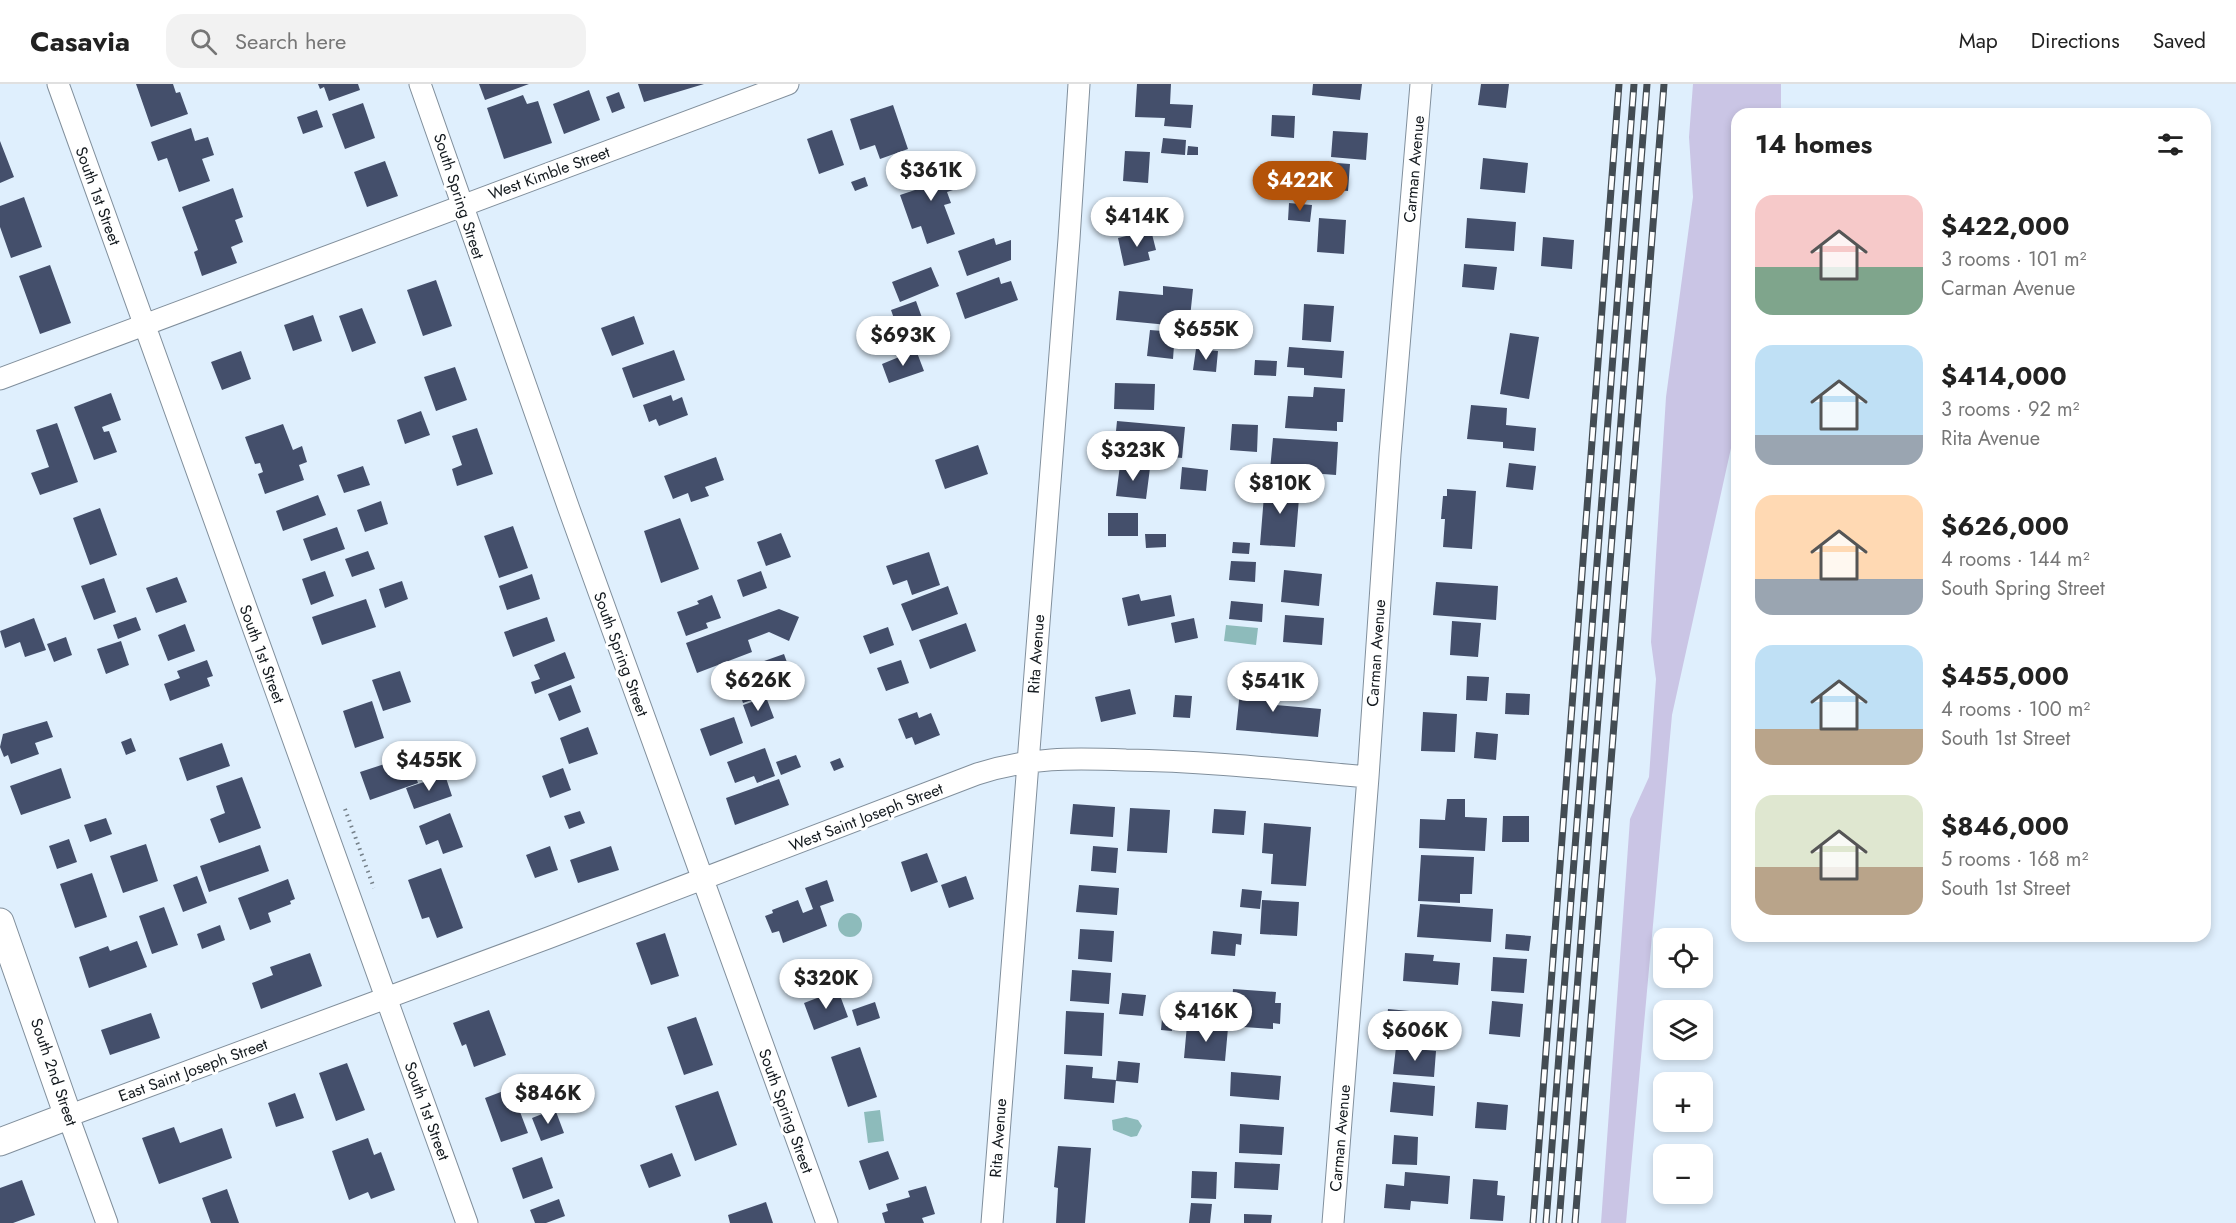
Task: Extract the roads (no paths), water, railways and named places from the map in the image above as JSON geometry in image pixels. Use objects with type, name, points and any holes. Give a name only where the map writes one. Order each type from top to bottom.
[{"type":"street","name":"South 1st Street","points":[[58,84],[467,1223]]},
{"type":"street","name":"South Spring Street","points":[[420,84],[702,880],[827,1223]]},
{"type":"street","name":"Rita Avenue","points":[[992,1223],[1060,364],[1079,84]]},
{"type":"street","name":"Carman Avenue","points":[[1333,1223],[1368,777],[1390,454],[1421,84]]},
{"type":"street","name":"West Kimble Street","points":[[0,379],[782,85]]},
{"type":"street","name":"West Saint Joseph Street","points":[[386,999],[977,774],[1027,760],[1065,758],[1215,762],[1368,777]]},
{"type":"street","name":"South 2nd Street","points":[[0,922],[107,1223]]},
{"type":"street","name":"East Saint Joseph Street","points":[[0,1142],[386,999]]},
{"type":"railway","points":[[1533,1223],[1619,84]]},
{"type":"railway","points":[[1546,1223],[1634,84]]},
{"type":"railway","points":[[1559,1223],[1647,84]]},
{"type":"railway","points":[[1575,1223],[1664,84]]}]
